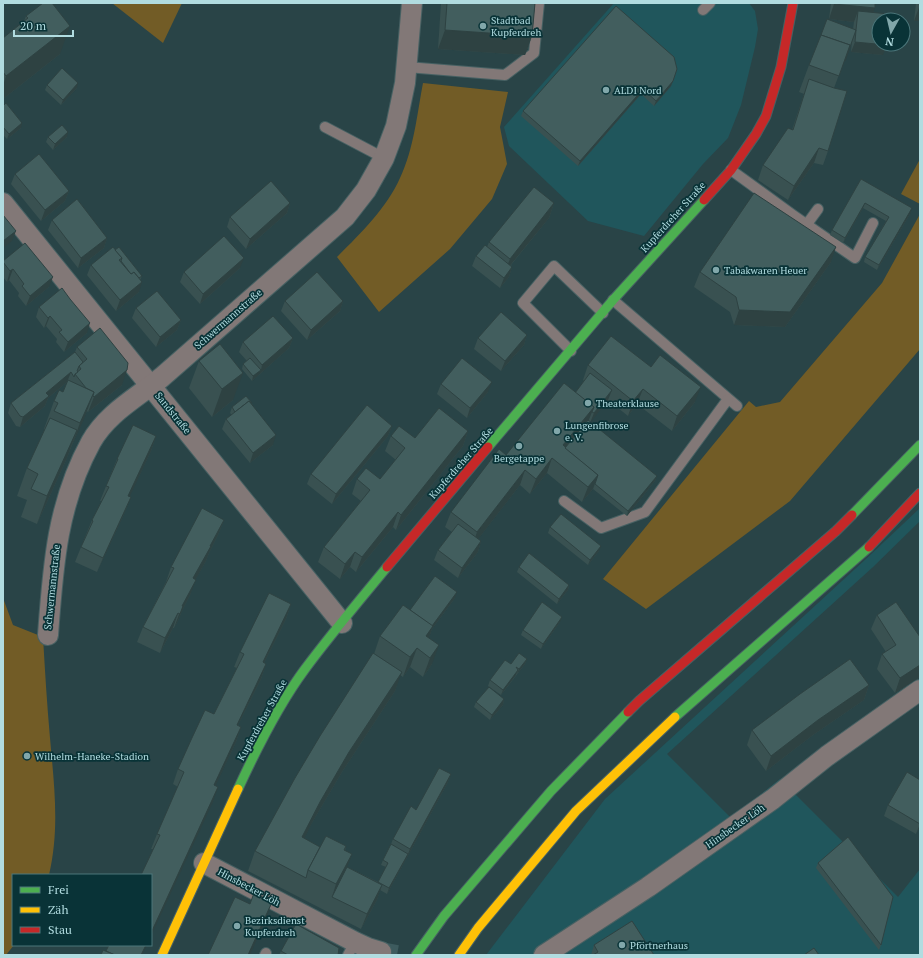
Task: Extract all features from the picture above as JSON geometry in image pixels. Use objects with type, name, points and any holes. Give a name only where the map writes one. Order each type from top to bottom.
[{"type":"main road","name":"Kupferdreher Straße","points":[[162,955],[250,762],[285,698],[304,670],[402,548],[613,300],[731,170],[756,134],[766,116],[781,67],[793,3]]},
{"type":"main road","points":[[416,955],[444,916],[551,791],[639,702],[836,532],[920,445]]},
{"type":"main road","points":[[459,955],[478,928],[576,811],[670,721],[862,554],[920,493]]},
{"type":"street","name":"Schwermannstraße","points":[[48,635],[57,536],[65,504],[75,474],[92,440],[112,415],[150,386],[345,217],[366,190],[384,158],[396,126],[407,67],[412,3]]},
{"type":"street","name":"Sandstraße","points":[[3,203],[342,623]]},
{"type":"street","name":"Hinsbecker Löh","points":[[544,955],[648,887],[773,799],[828,756],[920,690]]},
{"type":"street","name":"Hinsbecker Löh","points":[[204,863],[352,949],[368,948],[381,952]]},
{"type":"lane","points":[[407,67],[505,75],[534,53],[539,3]]},
{"type":"lane","points":[[325,127],[384,158]]},
{"type":"lane","points":[[731,170],[855,258],[873,223]]},
{"type":"lane","points":[[807,224],[818,209]]},
{"type":"lane","points":[[571,350],[523,303],[554,266],[603,312]]},
{"type":"lane","points":[[613,300],[737,406]]},
{"type":"lane","points":[[564,501],[601,528],[645,512],[728,398]]},
{"type":"shaded area","points":[[112,3],[182,3],[163,43]]},
{"type":"shaded area","points":[[614,3],[749,3],[755,11],[758,29],[741,105],[728,138],[703,164],[644,236],[588,221],[509,146],[504,127]]},
{"type":"shaded area","points":[[423,83],[508,92],[500,127],[507,164],[492,199],[450,249],[379,312],[337,257],[364,230],[388,200],[400,178],[412,143]]},
{"type":"shaded area","points":[[920,159],[920,204],[901,194]]},
{"type":"shaded area","points":[[920,214],[920,349],[790,501],[646,609],[603,579],[749,401],[756,407],[780,402],[882,283]]},
{"type":"shaded area","points":[[920,508],[920,521],[873,567],[667,754],[731,818],[780,779],[898,897],[920,869],[920,955],[486,955],[605,799]]},
{"type":"shaded area","name":"Wilhelm-Haneke-Stadion","points":[[3,598],[13,625],[43,637],[53,773],[55,823],[49,874],[12,874],[13,946],[6,955],[3,955]]},
{"type":"building","points":[[43,3],[52,3],[70,26],[6,76],[3,72],[3,38],[28,18],[26,16]]},
{"type":"building","points":[[447,3],[535,3],[532,36],[445,30]]},
{"type":"building","points":[[875,3],[875,8],[834,4]]},
{"type":"building","name":"ALDI Nord","points":[[616,6],[674,57],[677,69],[673,81],[656,101],[643,89],[580,161],[523,111]]},
{"type":"building","points":[[858,11],[871,12],[871,44],[855,42]]},
{"type":"building","points":[[827,19],[856,30],[845,61],[850,45],[821,35]]},
{"type":"building","points":[[821,35],[850,45],[839,76],[809,65]]},
{"type":"building","points":[[62,68],[78,83],[63,100],[47,85]]},
{"type":"building","points":[[809,79],[847,91],[828,151],[819,148],[794,186],[763,165],[788,128],[793,130]]},
{"type":"building","points":[[6,103],[22,123],[9,134],[3,127],[3,106]]},
{"type":"building","points":[[62,125],[68,132],[55,144],[48,137]]},
{"type":"building","points":[[39,154],[69,191],[45,210],[15,174]]},
{"type":"building","points":[[861,179],[912,208],[879,265],[865,257],[889,217],[865,203],[845,238],[832,230]]},
{"type":"building","points":[[271,181],[290,203],[250,239],[230,217]]},
{"type":"building","points":[[534,187],[554,203],[510,259],[489,242]]},
{"type":"building","points":[[754,193],[836,247],[790,312],[739,310],[736,297],[700,272]]},
{"type":"building","points":[[77,199],[107,238],[81,258],[52,220]]},
{"type":"building","points":[[3,215],[16,231],[3,241]]},
{"type":"building","points":[[224,236],[244,258],[203,294],[184,272]]},
{"type":"building","points":[[25,243],[53,277],[30,296],[22,286],[24,284],[13,269],[10,271],[3,262]]},
{"type":"building","points":[[485,245],[512,267],[504,278],[476,256]]},
{"type":"building","points":[[113,247],[122,258],[119,260],[131,274],[134,272],[142,282],[120,300],[91,265]]},
{"type":"building","points":[[119,247],[142,276],[139,278],[134,272],[131,274],[121,261],[122,258],[115,250]]},
{"type":"building","points":[[317,272],[343,301],[311,330],[285,301]]},
{"type":"building","points":[[62,288],[90,323],[68,342],[59,332],[62,330],[50,316],[48,318],[39,307]]},
{"type":"building","points":[[157,291],[181,320],[160,337],[136,308]]},
{"type":"building","points":[[501,312],[527,335],[505,361],[478,338]]},
{"type":"building","points":[[273,316],[293,338],[262,365],[243,342]]},
{"type":"building","points":[[100,328],[128,363],[127,370],[94,397],[94,392],[86,388],[75,374],[81,369],[79,366],[87,359],[77,347]]},
{"type":"building","points":[[611,336],[651,367],[660,355],[701,387],[677,416],[643,389],[633,401],[588,365]]},
{"type":"building","points":[[220,344],[243,373],[222,389],[199,361]]},
{"type":"building","points":[[75,352],[83,362],[79,366],[78,372],[74,377],[71,372],[46,393],[49,396],[23,417],[20,416],[11,403]]},
{"type":"building","points":[[250,358],[261,370],[253,376],[243,364]]},
{"type":"building","points":[[462,358],[492,382],[470,408],[441,384]]},
{"type":"building","points":[[590,373],[612,390],[594,413],[592,412],[594,407],[575,393]]},
{"type":"building","points":[[68,380],[94,392],[80,423],[54,411],[58,403],[54,401],[59,390],[63,392]]},
{"type":"building","points":[[564,383],[594,407],[563,445],[598,475],[588,487],[552,458],[536,479],[525,470],[477,532],[451,512],[499,449],[506,455]]},
{"type":"building","points":[[246,396],[252,403],[249,401],[235,412],[232,407]]},
{"type":"building","points":[[249,401],[276,435],[253,453],[226,419]]},
{"type":"building","points":[[367,405],[392,426],[336,494],[311,474]]},
{"type":"building","points":[[439,408],[468,431],[401,515],[398,512],[362,557],[355,552],[345,564],[324,547],[370,490],[357,479],[366,468],[380,479],[405,448],[391,436],[399,426],[415,438]]},
{"type":"building","points":[[50,418],[77,430],[47,496],[31,489],[38,474],[27,468]]},
{"type":"building","points":[[588,420],[657,476],[628,511],[595,484],[598,475],[565,448]]},
{"type":"building","points":[[133,425],[156,436],[128,496],[131,497],[103,558],[81,547],[93,521],[92,520],[109,487],[106,486]]},
{"type":"building","points":[[202,508],[224,520],[193,578],[196,580],[182,606],[180,614],[178,613],[165,638],[143,627],[174,568],[171,567]]},
{"type":"building","points":[[561,514],[601,546],[590,560],[550,527]]},
{"type":"building","points":[[458,524],[481,541],[462,568],[438,550]]},
{"type":"building","points":[[529,553],[569,585],[559,599],[519,567]]},
{"type":"building","points":[[435,576],[457,592],[432,626],[410,610]]},
{"type":"building","points":[[269,593],[291,604],[263,662],[266,664],[237,725],[241,727],[214,785],[218,787],[152,931],[152,874],[141,874],[160,835],[157,834],[184,772],[178,769],[205,710],[214,714],[244,654],[240,652]]},
{"type":"building","points":[[542,602],[562,617],[543,644],[523,630]]},
{"type":"building","points":[[896,602],[920,637],[920,665],[900,678],[882,654],[896,645],[877,615]]},
{"type":"building","points":[[403,605],[433,626],[426,636],[439,645],[430,658],[417,648],[410,657],[380,636]]},
{"type":"building","points":[[373,653],[402,672],[349,752],[302,837],[320,847],[308,870],[306,878],[255,851],[320,736]]},
{"type":"building","points":[[519,653],[527,659],[519,669],[516,667],[518,670],[503,690],[490,680],[505,660],[511,664]]},
{"type":"building","points":[[850,659],[869,685],[818,720],[771,756],[752,730]]},
{"type":"building","points":[[489,687],[504,699],[492,715],[476,702]]},
{"type":"building","points":[[439,768],[451,774],[410,849],[393,839],[411,806],[416,810]]},
{"type":"building","points":[[907,772],[920,780],[920,824],[888,805]]},
{"type":"building","points":[[326,836],[346,846],[344,850],[352,854],[336,884],[308,870]]},
{"type":"building","points":[[848,837],[893,897],[881,945],[818,863]]},
{"type":"building","points":[[391,844],[408,854],[389,888],[378,882],[388,863],[383,860]]},
{"type":"building","points":[[347,867],[382,885],[367,914],[332,897]]},
{"type":"building","points":[[254,893],[272,902],[248,955],[208,955],[235,897],[250,904]]},
{"type":"building","points":[[632,921],[654,955],[593,955],[598,952],[594,945]]},
{"type":"building","points":[[296,924],[339,948],[338,955],[288,955],[281,951]]},
{"type":"building","points":[[108,946],[146,946],[141,955],[115,955],[106,951]]},
{"type":"building","points":[[814,948],[819,955],[804,955]]},
{"type":"building","points":[[103,950],[115,955],[101,955]]},
{"type":"tunnel","points":[[381,952],[397,955]]},
{"type":"traffic: fast","points":[[488,447],[613,300],[704,200]]},
{"type":"traffic: fast","points":[[852,515],[920,445]]},
{"type":"traffic: fast","points":[[675,717],[869,547]]},
{"type":"traffic: fast","points":[[238,789],[268,728],[295,683],[325,643],[387,567]]},
{"type":"traffic: fast","points":[[416,955],[444,916],[551,791],[628,712]]},
{"type":"traffic: slow","points":[[459,955],[478,928],[576,811],[675,717]]},
{"type":"traffic: slow","points":[[162,955],[238,789]]},
{"type":"traffic: jam","points":[[704,200],[731,170],[756,134],[766,116],[781,67],[793,3]]},
{"type":"traffic: jam","points":[[387,567],[488,447]]},
{"type":"traffic: jam","points":[[869,547],[920,493]]},
{"type":"traffic: jam","points":[[628,712],[836,531],[852,515]]},
{"type":"place","name":"Stadtbad Kupferdreh","points":[[483,26]]},
{"type":"place","name":"ALDI Nord","points":[[606,90]]},
{"type":"place","name":"Tabakwaren Heuer","points":[[716,270]]},
{"type":"place","name":"Theaterklause","points":[[588,403]]},
{"type":"place","name":"Lungenfibrose e. V.","points":[[557,431]]},
{"type":"place","name":"Bergetappe","points":[[519,446]]},
{"type":"place","name":"Wilhelm-Haneke-Stadion","points":[[27,756]]},
{"type":"place","name":"Bezirksdienst Kupferdreh","points":[[237,926]]},
{"type":"place","name":"Pförtnerhaus","points":[[622,945]]}]
